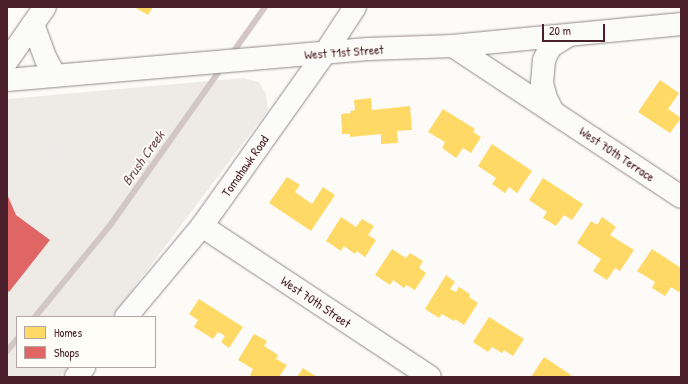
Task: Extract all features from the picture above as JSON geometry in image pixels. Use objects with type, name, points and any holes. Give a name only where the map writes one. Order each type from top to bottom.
[{"type":"street","name":"Tomahawk Road","points":[[127,316],[202,226],[325,53],[355,7]]},
{"type":"street","points":[[7,61],[39,16]]},
{"type":"street","points":[[39,16],[46,59],[55,76]]},
{"type":"street","name":"West 71st Street","points":[[7,80],[368,49],[453,46],[681,24]]},
{"type":"street","points":[[553,112],[546,98],[542,84],[544,60],[550,47],[569,35]]},
{"type":"street","name":"West 70th Terrace","points":[[453,46],[681,197]]},
{"type":"street","name":"West 70th Street","points":[[202,226],[430,377]]},
{"type":"street","points":[[76,377],[83,368]]},
{"type":"shaded area","points":[[243,78],[259,82],[266,94],[268,110],[113,316],[16,316],[16,368],[68,368],[60,377],[7,377],[7,99]]},
{"type":"shaded area","points":[[64,141],[68,144],[68,148],[50,171],[46,172],[34,155],[33,146]]},
{"type":"building: Homes","points":[[134,7],[153,7],[148,15]]},
{"type":"building: Homes","points":[[660,80],[679,93],[668,109],[681,118],[670,133],[638,112]]},
{"type":"building: Homes","points":[[371,98],[372,110],[410,106],[412,130],[397,131],[398,143],[381,144],[381,134],[350,137],[350,134],[342,134],[341,114],[351,113],[350,111],[355,110],[354,100]]},
{"type":"building: Homes","points":[[443,109],[475,129],[473,132],[481,137],[471,153],[463,148],[456,158],[442,148],[445,142],[428,132]]},
{"type":"building: Homes","points":[[492,144],[532,171],[517,193],[509,187],[505,193],[492,184],[496,178],[478,166]]},
{"type":"building: Homes","points":[[287,177],[300,185],[295,192],[312,204],[323,187],[335,195],[311,231],[269,203]]},
{"type":"building: Homes","points":[[543,178],[583,204],[572,220],[564,215],[556,226],[543,218],[547,212],[529,200]]},
{"type":"building: Homes","points":[[341,217],[356,227],[362,219],[374,226],[368,235],[376,240],[365,257],[357,251],[355,254],[344,246],[341,251],[326,241]]},
{"type":"building: Homes","points":[[602,217],[616,227],[610,235],[634,250],[620,271],[615,268],[607,280],[593,271],[601,259],[577,243],[591,221],[597,225]]},
{"type":"building: Homes","points":[[392,249],[406,258],[410,253],[423,261],[419,268],[426,273],[415,290],[406,285],[404,288],[393,280],[390,285],[375,275]]},
{"type":"building: Homes","points":[[652,249],[681,268],[681,289],[679,292],[671,287],[665,296],[652,288],[655,282],[637,271]]},
{"type":"building: Homes","points":[[446,275],[455,282],[450,289],[456,292],[459,287],[470,294],[469,297],[478,303],[464,325],[455,319],[454,321],[442,314],[439,318],[425,309]]},
{"type":"building: Homes","points":[[199,299],[243,327],[229,348],[221,342],[225,336],[218,332],[213,339],[194,327],[198,320],[189,314]]},
{"type":"building: Homes","points":[[489,317],[524,339],[513,356],[504,350],[502,353],[492,347],[488,352],[473,342]]},
{"type":"building: Homes","points":[[254,334],[267,341],[264,346],[278,355],[276,359],[287,365],[279,377],[253,377],[250,375],[253,369],[238,360]]},
{"type":"building: Homes","points":[[544,357],[571,375],[570,377],[531,377]]},
{"type":"building: Homes","points":[[303,368],[317,377],[297,377]]},
{"type":"building: Shops","points":[[7,194],[16,215],[50,240],[9,292],[7,290]]},
{"type":"waterway","name":"Brush Creek","points":[[231,55],[265,7]]},
{"type":"waterway","name":"Brush Creek","points":[[36,316],[111,224],[222,67]]},
{"type":"waterway","name":"Brush Creek","points":[[7,351],[16,340]]}]
